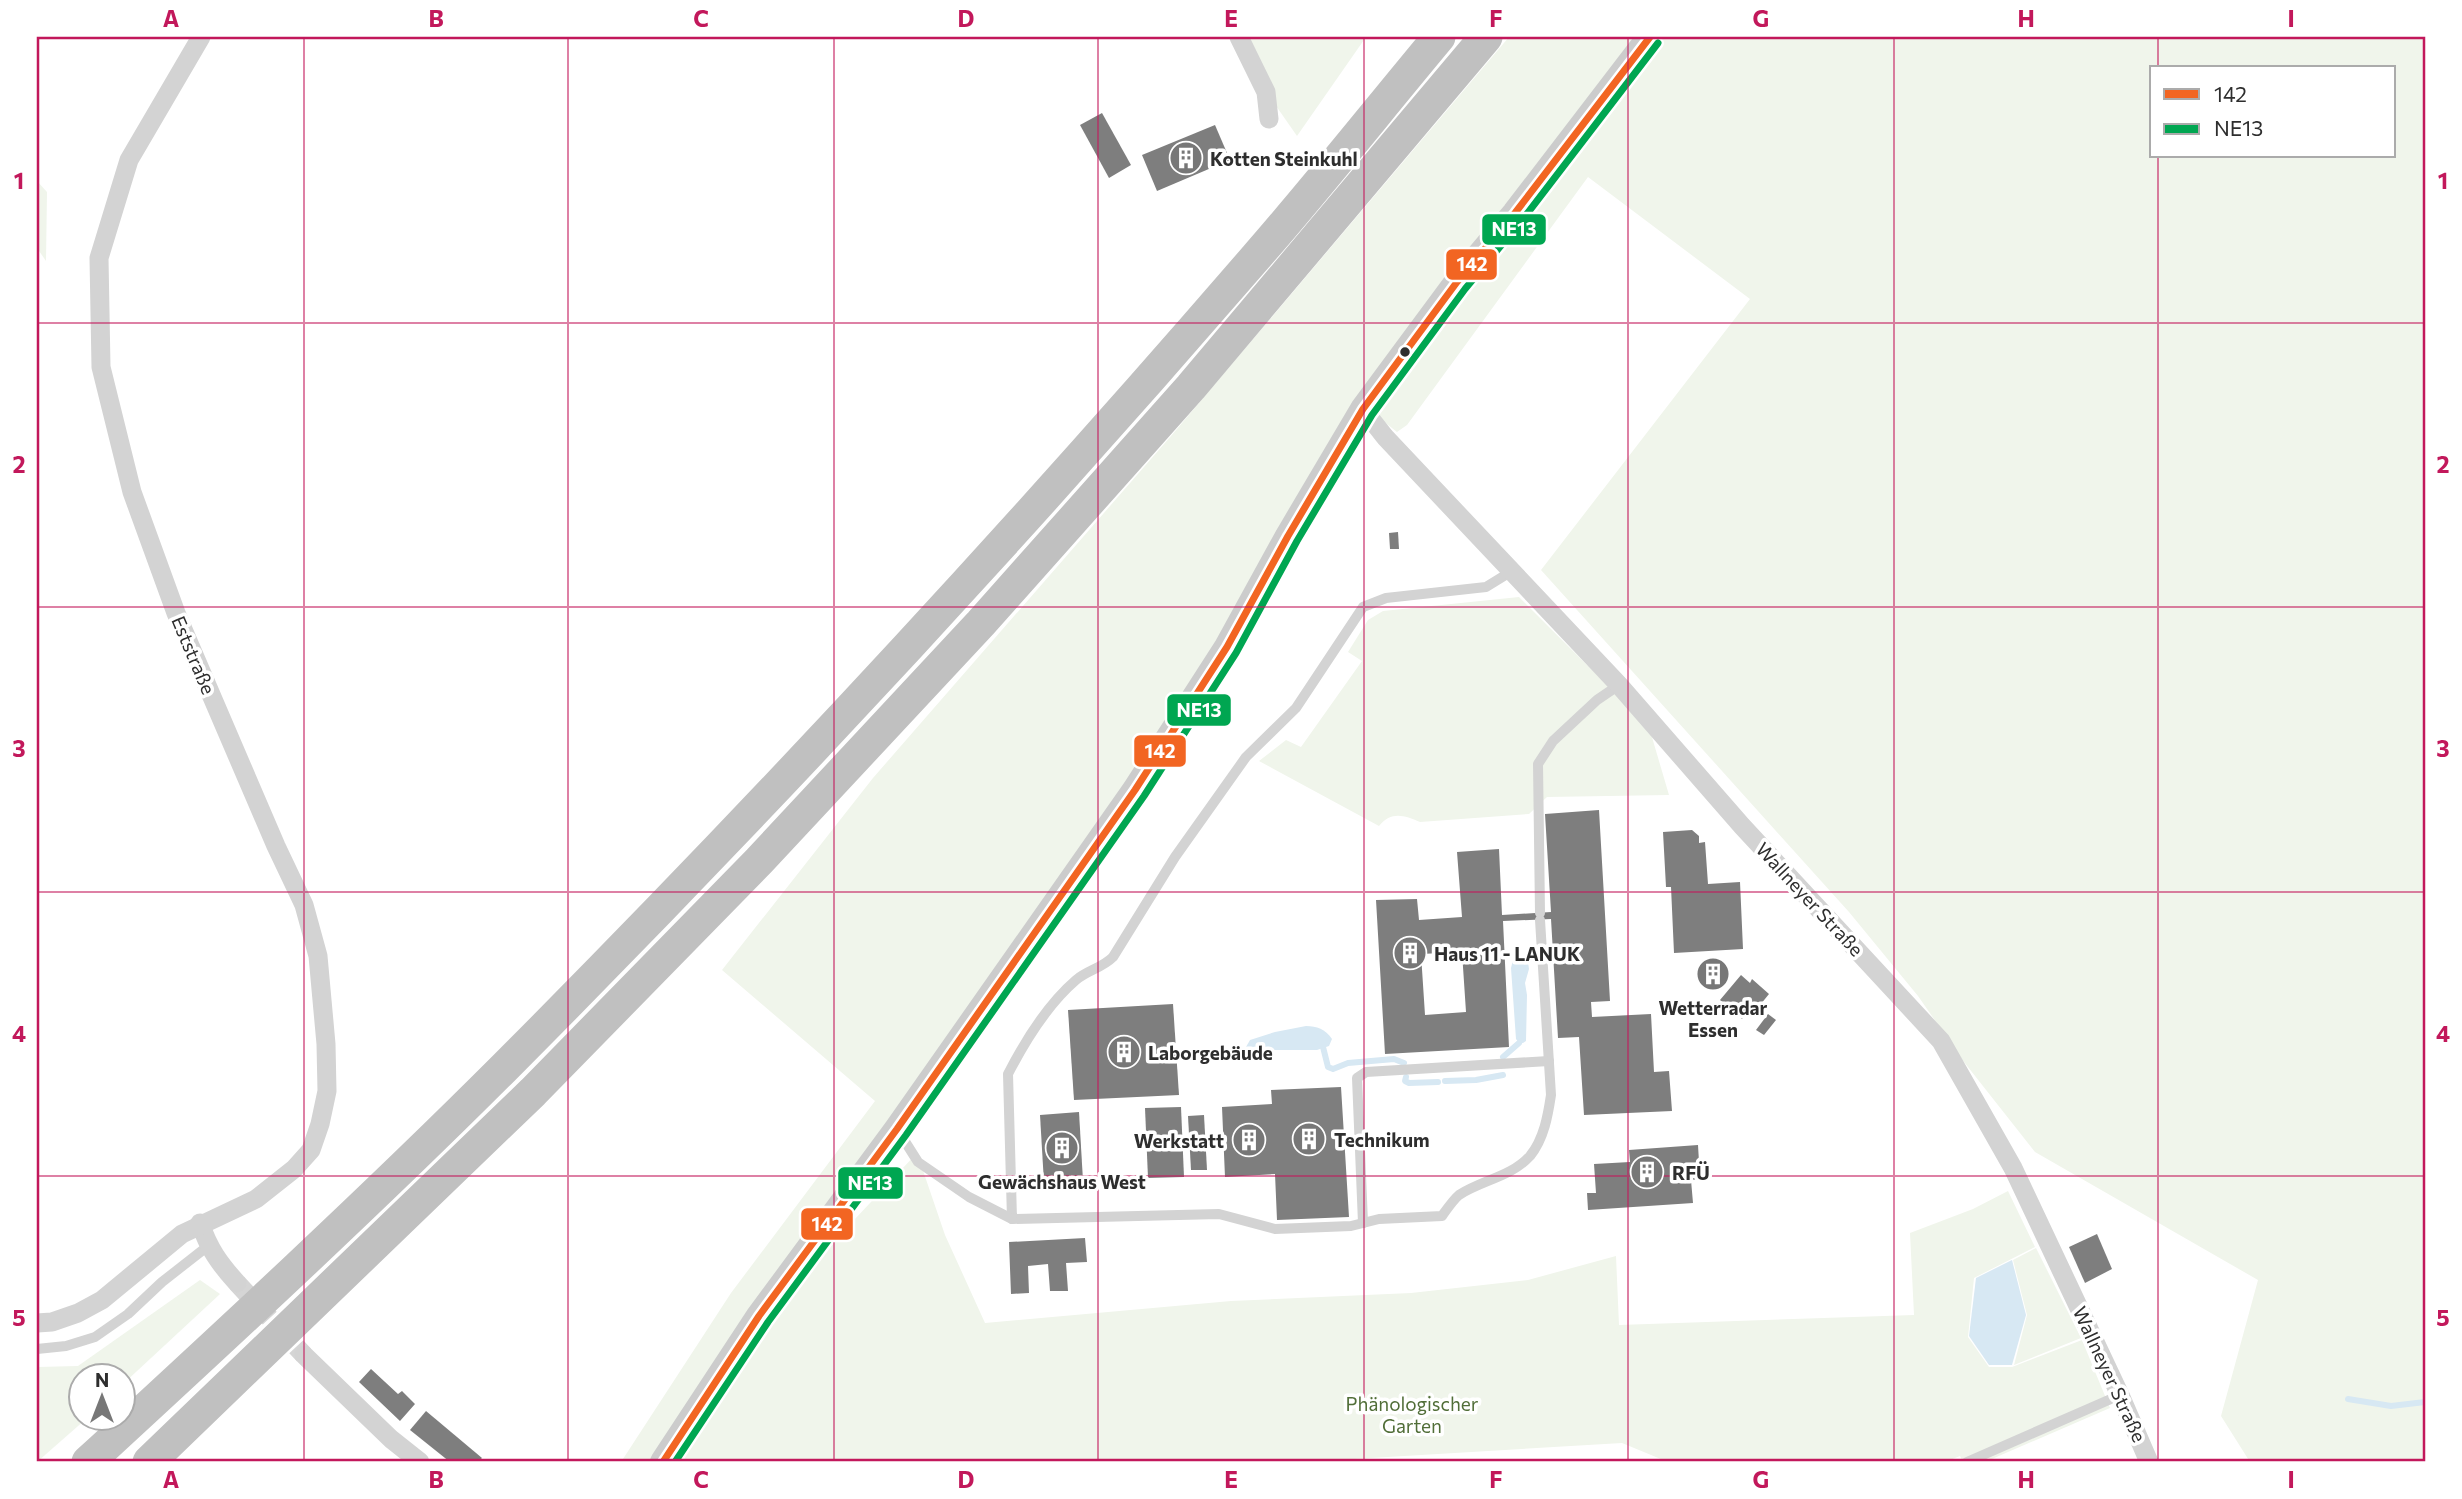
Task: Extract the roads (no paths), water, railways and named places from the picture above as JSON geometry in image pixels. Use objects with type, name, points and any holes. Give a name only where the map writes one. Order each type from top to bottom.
[{"type":"highway","points":[[88,1462],[242,1320],[501,1071],[732,835],[953,598],[1164,362],[1260,253],[1439,37]]},
{"type":"highway","points":[[149,1462],[533,1092],[758,861],[981,623],[1182,398],[1486,37]]},
{"type":"main road","points":[[663,1462],[758,1316],[897,1129],[1135,790],[1227,647],[1288,536],[1363,409],[1457,282],[1515,213],[1650,37]]},
{"type":"street","name":"Eststraße","points":[[37,1323],[52,1322],[79,1313],[102,1300],[182,1234],[200,1223],[256,1199],[294,1169],[311,1150],[327,1091],[326,1044],[318,956],[304,905],[176,613],[132,492],[101,367],[99,258],[129,160],[201,37]]},
{"type":"street","points":[[1239,37],[1266,92],[1269,119]]},
{"type":"street","name":"Wallneyer Straße","points":[[1363,409],[1385,437],[1619,685],[1742,826],[1941,1041],[2013,1168],[2149,1462]]},
{"type":"street","points":[[200,1223],[208,1246],[237,1283]]},
{"type":"street","points":[[303,1355],[391,1439],[420,1462]]},
{"type":"lane","points":[[1012,1219],[1008,1074],[1059,995],[1079,977],[1105,965],[1113,957],[1175,858],[1246,757],[1296,708],[1363,607],[1386,598],[1486,587],[1513,571]]},
{"type":"lane","points":[[897,1129],[918,1162],[969,1197],[1012,1219],[1219,1214],[1275,1228],[1351,1226],[1379,1219],[1442,1216],[1458,1196],[1498,1178],[1531,1155],[1547,1118],[1551,1095],[1540,916],[1538,764],[1553,741],[1597,700],[1619,685]]},
{"type":"lane","points":[[1363,1223],[1357,1078],[1366,1072],[1549,1061]]},
{"type":"lane","points":[[37,1349],[66,1346],[95,1337],[128,1314],[162,1282],[208,1246]]},
{"type":"lane","points":[[1967,1462],[2120,1395]]},
{"type":"water","points":[[1524,958],[1529,969],[1525,983],[1526,1041],[1523,1043],[1516,1039],[1511,968],[1513,960]]},
{"type":"water","points":[[1306,1026],[1317,1027],[1327,1033],[1332,1039],[1329,1046],[1317,1050],[1250,1050],[1246,1047],[1250,1040]]},
{"type":"water","points":[[2012,1260],[2026,1315],[2012,1365],[1989,1365],[1969,1336],[1976,1278]]},
{"type":"waterway","points":[[1503,1057],[1519,1043]]},
{"type":"waterway","points":[[1323,1047],[1328,1067],[1333,1069],[1348,1063],[1394,1059],[1404,1063]]},
{"type":"waterway","points":[[1445,1081],[1476,1080],[1503,1075]]},
{"type":"waterway","points":[[1406,1077],[1405,1081],[1409,1083],[1438,1082]]},
{"type":"waterway","points":[[2348,1399],[2391,1406],[2425,1402]]},
{"type":"tunnel","points":[[237,1283],[304,1355]]},
{"type":"place","name":"Kotten Steinkuhl","points":[[1186,158]]},
{"type":"place","name":"Haus 11 - LANUK","points":[[1410,953]]},
{"type":"place","name":"Wetterradar Essen","points":[[1713,974]]},
{"type":"place","name":"Laborgebäude","points":[[1124,1052]]},
{"type":"place","name":"Technikum","points":[[1309,1139]]},
{"type":"place","name":"Werkstatt","points":[[1249,1140]]},
{"type":"place","name":"Gewächshaus West","points":[[1062,1148]]},
{"type":"place","name":"RFÜ","points":[[1647,1172]]},
{"type":"park label","name":"Phänologischer Garten","points":[[1412,1414]]}]
